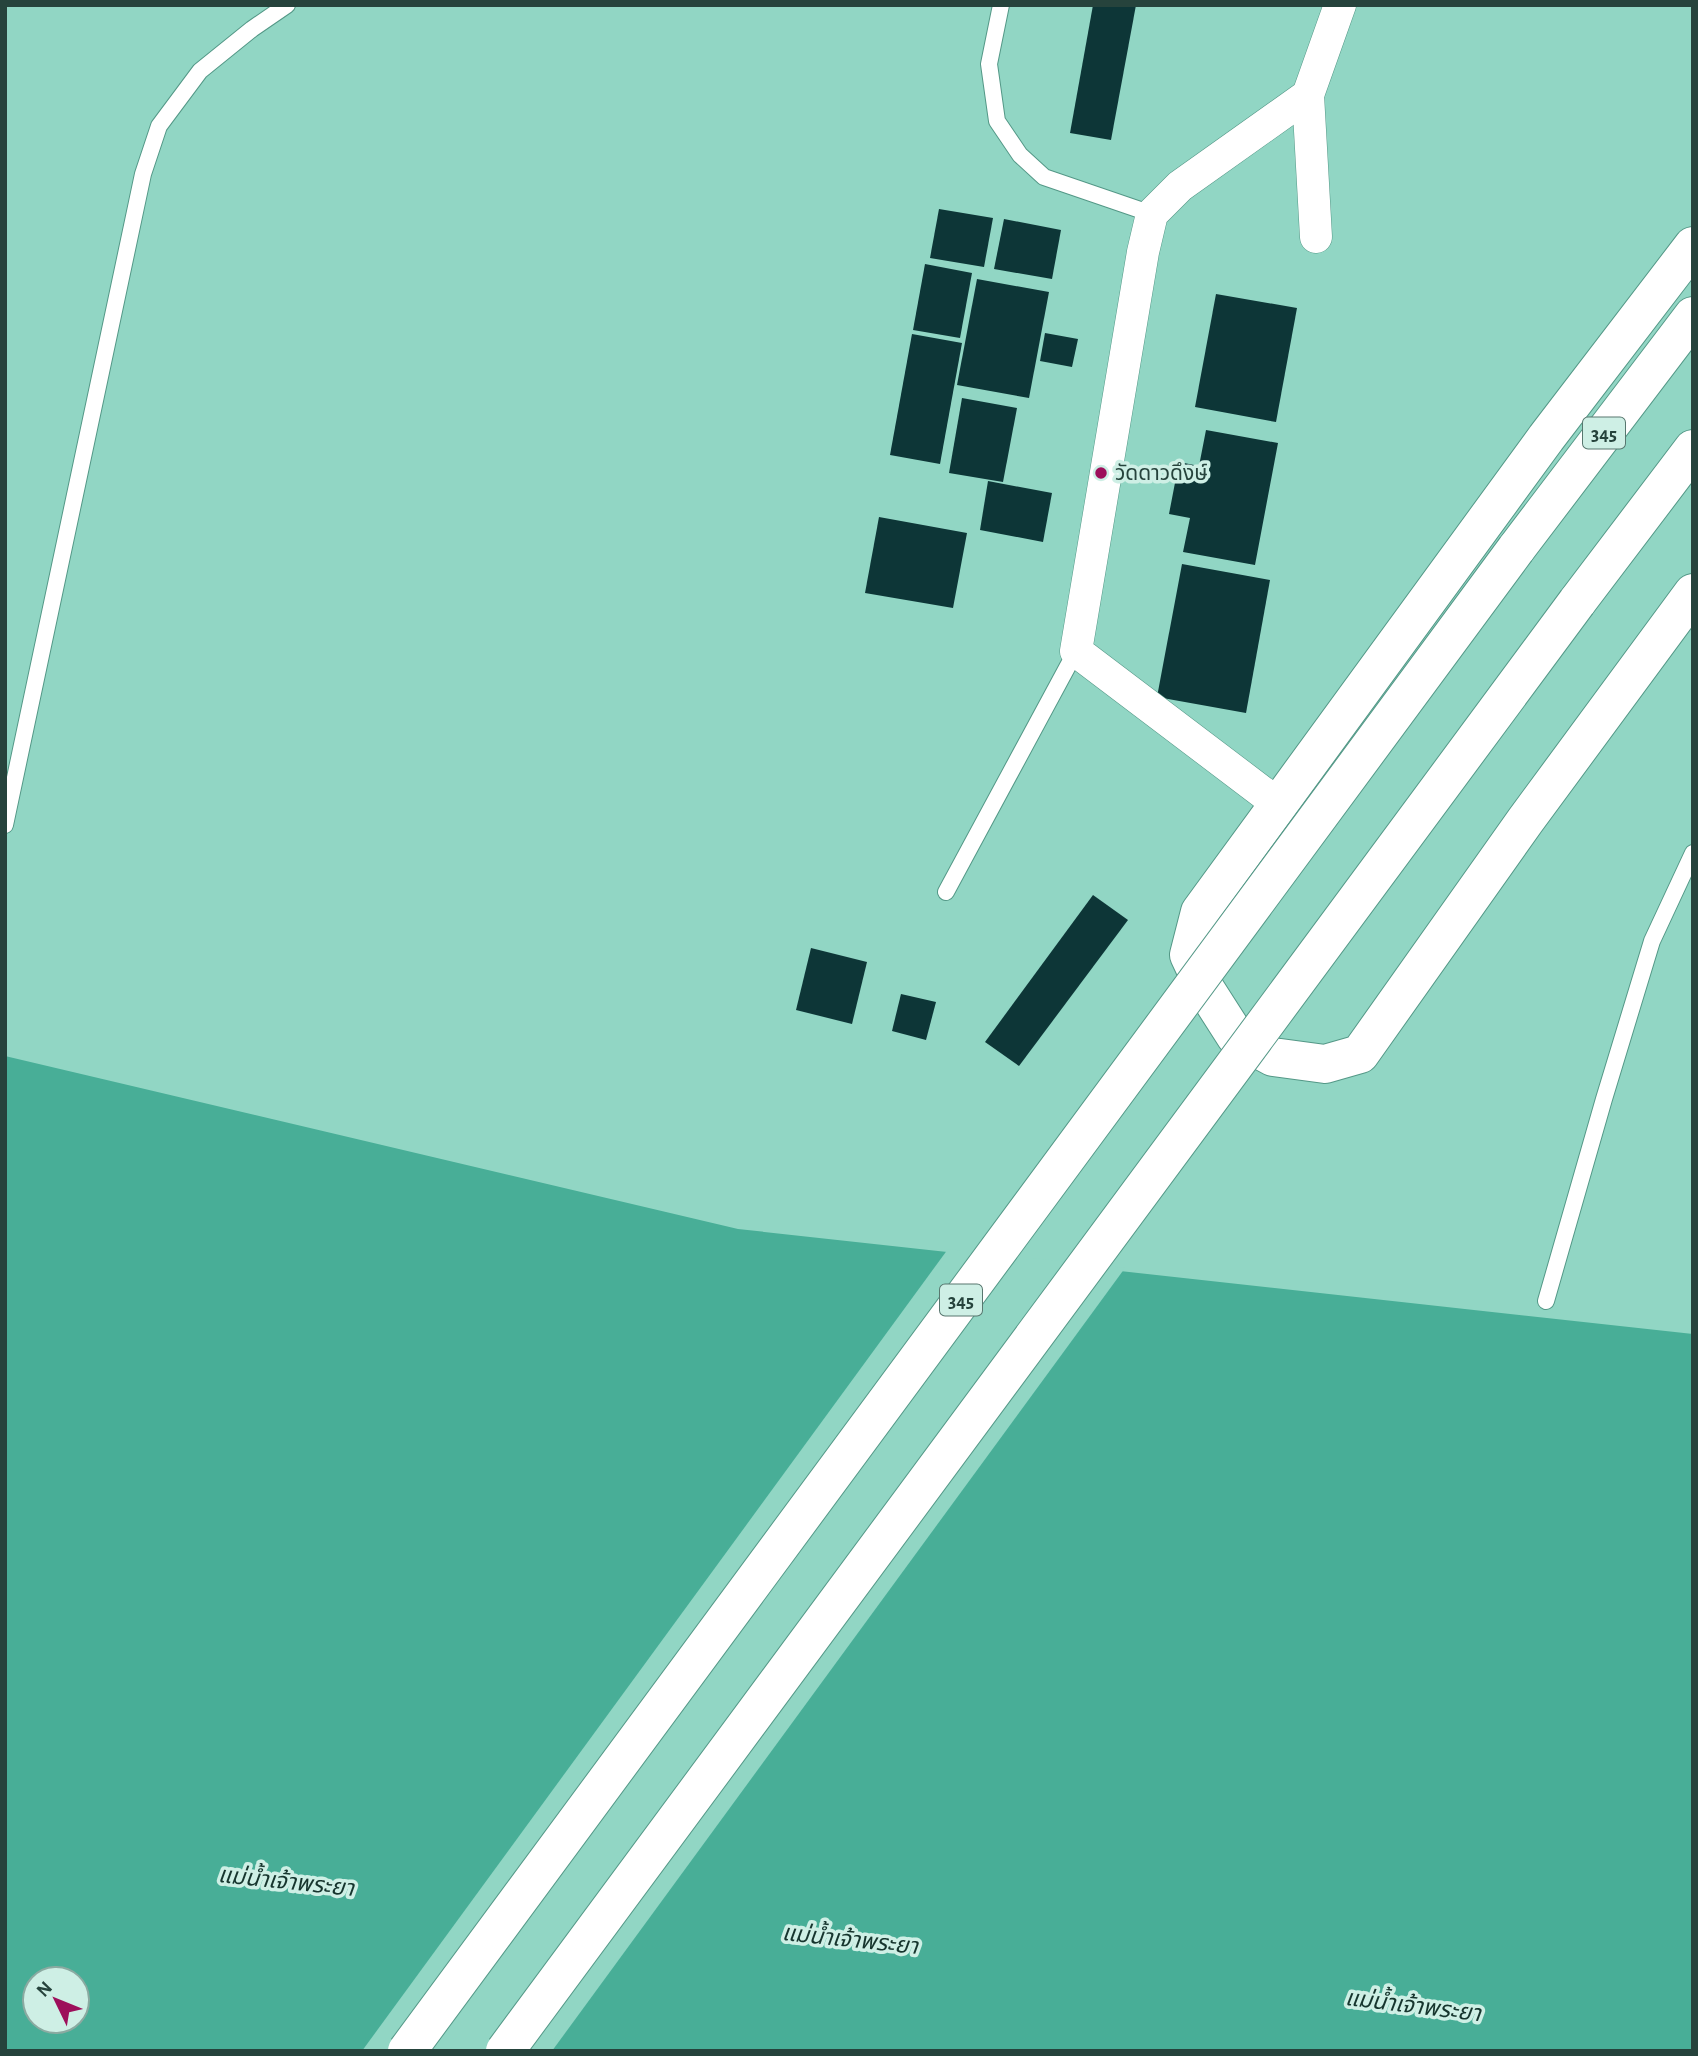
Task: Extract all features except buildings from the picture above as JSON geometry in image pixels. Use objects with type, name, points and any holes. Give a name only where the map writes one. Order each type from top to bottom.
[{"type":"main road","points":[[1693,246],[1546,438],[1200,912],[1189,955],[1204,987],[1236,1037],[1273,1057],[1325,1064],[1360,1054],[1525,821],[1693,593]]},
{"type":"main road","name":"345","points":[[407,2051],[1516,549],[1693,316]]},
{"type":"main road","points":[[505,2051],[1693,449]]},
{"type":"street","points":[[1316,237],[1308,95],[1340,5]]},
{"type":"street","points":[[1278,804],[1076,652],[1143,252],[1152,214],[1180,186],[1308,95]]},
{"type":"lane","points":[[5,825],[142,174],[159,127],[200,71],[287,5]]},
{"type":"lane","points":[[1001,5],[989,64],[998,121],[1020,155],[1044,177],[1152,214]]},
{"type":"lane","points":[[946,892],[1076,652]]},
{"type":"lane","points":[[1546,1301],[1652,941],[1693,853]]},
{"type":"water","name":"แม่น้ำเจ้าพระยา","points":[[5,1056],[738,1229],[1693,1334],[1693,2051],[5,2051]]},
{"type":"pier","points":[[948,1249],[1125,1268],[552,2051],[362,2051]]},
{"type":"place","name":"วัดดาวดึงษ์","points":[[1101,473]]}]
